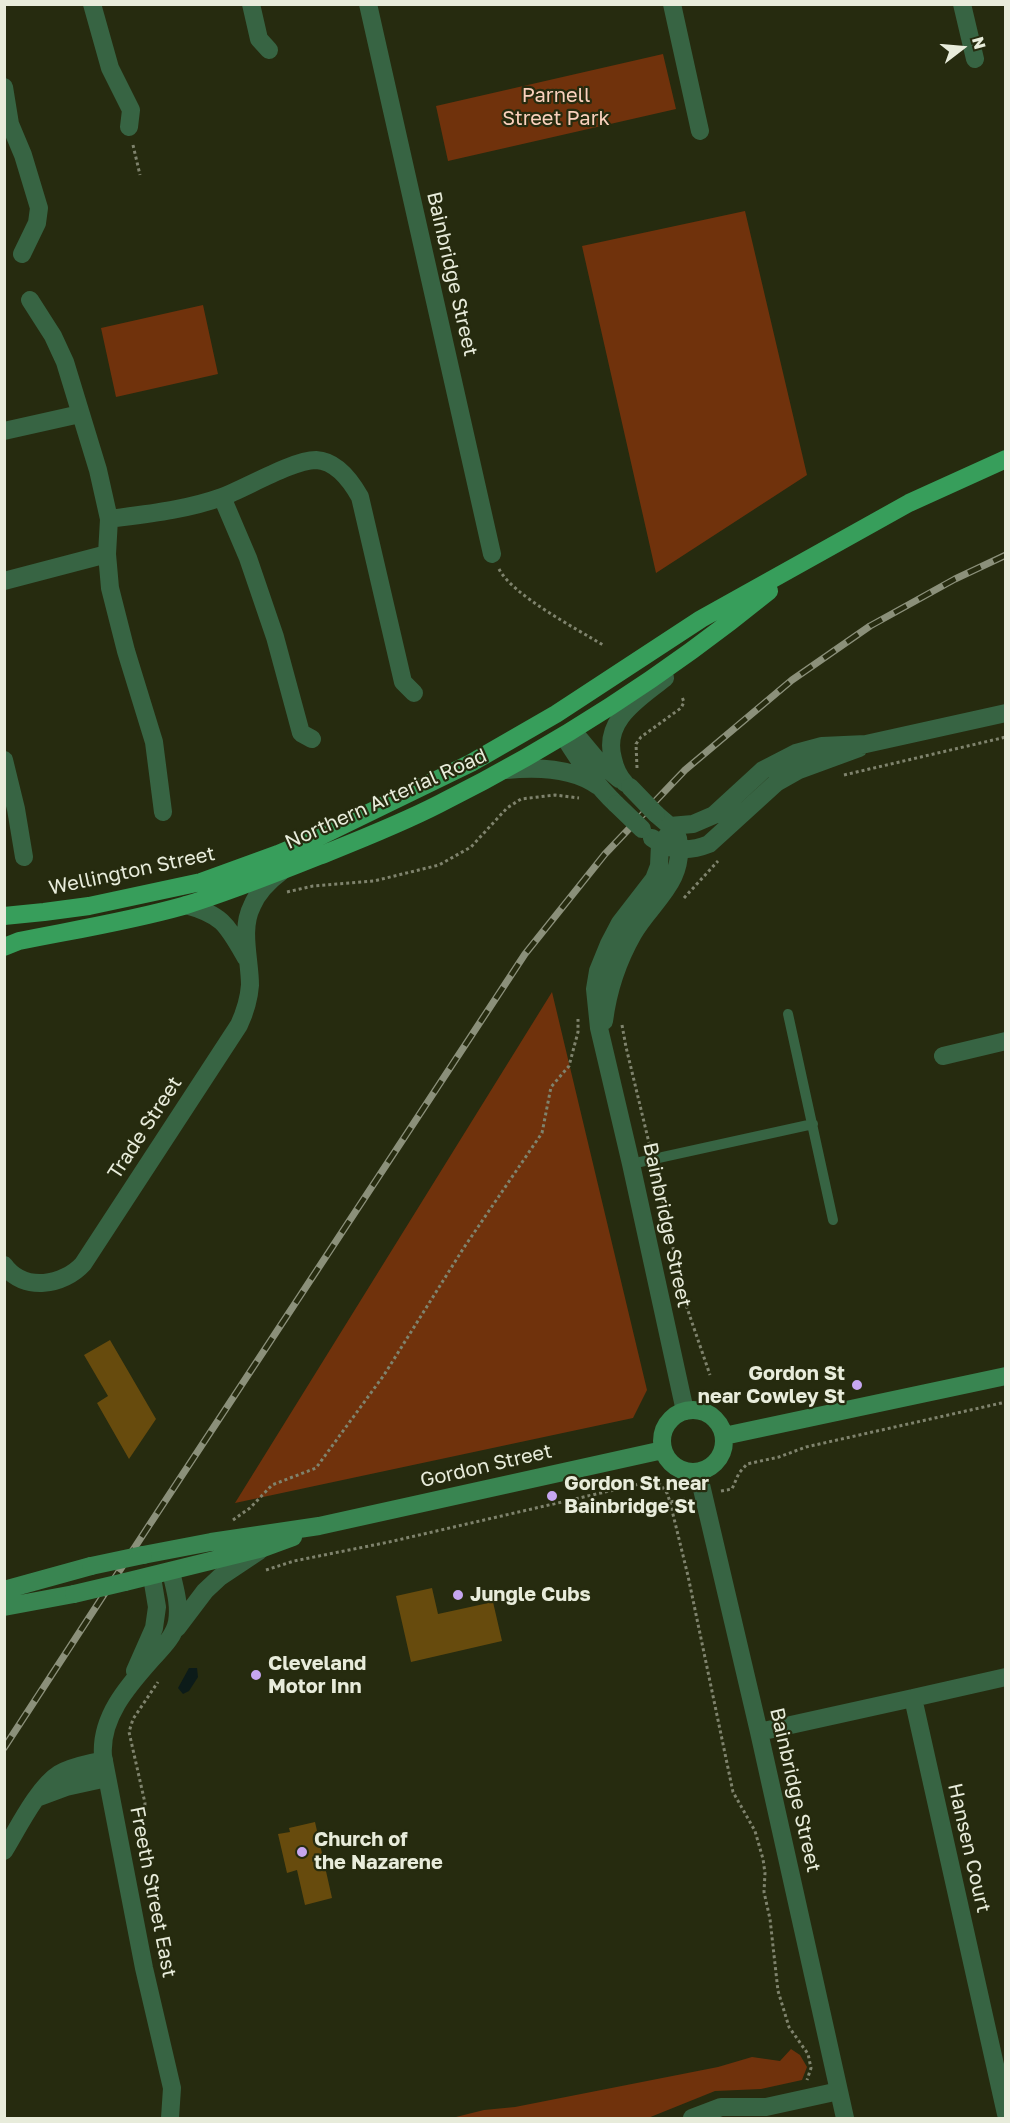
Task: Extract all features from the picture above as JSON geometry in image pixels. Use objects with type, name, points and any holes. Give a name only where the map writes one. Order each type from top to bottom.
[{"type":"main road","name":"Northern Arterial Road","points":[[556,714],[701,619],[909,503],[1005,459]]},
{"type":"main road","name":"Northern Arterial Road","points":[[4,947],[19,941],[154,914],[186,905],[283,870],[412,817],[506,770],[617,703],[747,609],[804,563]]},
{"type":"main road","points":[[556,714],[568,734]]},
{"type":"main road","name":"Wellington Street","points":[[4,916],[44,912],[132,897],[201,882],[235,871],[323,835],[471,763],[556,714]]},
{"type":"street","points":[[92,4],[110,68],[131,110],[129,127]]},
{"type":"street","points":[[251,4],[259,39],[270,50]]},
{"type":"street","name":"Bainbridge Street","points":[[368,4],[492,554]]},
{"type":"street","points":[[672,4],[700,131]]},
{"type":"street","points":[[962,4],[975,58]]},
{"type":"street","points":[[4,87],[7,125],[23,155],[39,208],[38,223],[22,254]]},
{"type":"street","points":[[30,300],[53,336],[65,362],[98,470],[109,519],[107,554],[110,588],[126,651],[154,742],[164,813]]},
{"type":"street","points":[[4,431],[80,414]]},
{"type":"street","points":[[109,519],[151,514],[222,497],[301,463],[317,460],[332,465],[350,478],[360,497],[403,682],[414,693]]},
{"type":"street","points":[[222,497],[248,558],[301,733],[312,739]]},
{"type":"street","points":[[4,581],[107,554]]},
{"type":"street","points":[[627,785],[615,768],[611,753],[613,730],[621,715],[747,609]]},
{"type":"street","points":[[568,734],[627,785],[656,814],[675,827],[693,824],[714,815],[747,782],[777,761],[796,753],[822,746],[866,744],[1005,713]]},
{"type":"street","points":[[568,734],[593,793]]},
{"type":"street","points":[[506,770],[525,768],[561,771],[577,775],[593,793],[616,804],[660,844],[680,849],[696,849],[709,844],[776,783],[799,770],[853,751],[866,744]]},
{"type":"street","points":[[4,760],[16,809],[24,857]]},
{"type":"street","points":[[660,844],[675,827]]},
{"type":"street","points":[[675,827],[680,849]]},
{"type":"street","name":"Bainbridge Street","points":[[660,844],[659,866],[654,879],[620,923],[609,944],[598,971],[595,1002],[685,1411]]},
{"type":"street","name":"Bainbridge Street","points":[[604,1050],[606,1002],[615,970],[634,932],[669,888],[677,867],[680,849]]},
{"type":"street","name":"Trade Street","points":[[4,1265],[17,1276],[34,1282],[46,1283],[67,1278],[83,1264],[239,1025],[250,986],[247,930],[251,906],[268,883],[283,870]]},
{"type":"street","name":"Trade Street","points":[[186,905],[205,910],[223,921],[248,962]]},
{"type":"street","points":[[943,1056],[1005,1041]]},
{"type":"street","points":[[724,1436],[1005,1376]]},
{"type":"street","points":[[685,1411],[707,1413],[718,1422],[724,1436],[721,1455],[707,1469],[698,1472],[689,1472],[673,1465],[663,1450],[662,1441],[666,1426],[677,1414],[685,1411]]},
{"type":"street","name":"Gordon Street","points":[[4,1590],[150,1553],[319,1526],[663,1450]]},
{"type":"street","name":"Bainbridge Street","points":[[698,1472],[845,2118]]},
{"type":"street","name":"Gordon Street","points":[[4,1607],[171,1572],[263,1548],[319,1526]]},
{"type":"street","name":"Freeth Street East","points":[[170,2118],[171,2088],[144,1968],[102,1744],[110,1715],[132,1681],[206,1591],[220,1577],[263,1548]]},
{"type":"street","points":[[150,1553],[171,1572]]},
{"type":"street","points":[[150,1553],[152,1576]]},
{"type":"street","name":"Freeth Street East","points":[[171,1572],[179,1609],[171,1636]]},
{"type":"street","name":"Freeth Street East","points":[[132,1681],[154,1628],[157,1607],[152,1576]]},
{"type":"street","points":[[759,1732],[1005,1677]]},
{"type":"street","name":"Hansen Court","points":[[913,1698],[1005,2114]]},
{"type":"street","points":[[4,1851],[34,1803],[58,1775],[80,1766],[106,1769]]},
{"type":"street","points":[[692,2118],[721,2107],[766,2107],[839,2091]]},
{"type":"lane","points":[[788,1014],[833,1220]]},
{"type":"lane","points":[[631,1164],[813,1124]]},
{"type":"path","points":[[129,127],[133,132],[131,135],[140,175]]},
{"type":"path","points":[[492,554],[504,579],[554,616],[603,645]]},
{"type":"path","points":[[637,768],[636,744],[641,737],[681,708],[684,702],[682,697]]},
{"type":"path","points":[[842,775],[1005,737]]},
{"type":"path","points":[[283,894],[301,888],[375,881],[439,865],[471,847],[507,808],[520,799],[593,793]]},
{"type":"path","points":[[680,902],[718,860]]},
{"type":"path","points":[[231,1521],[250,1508],[272,1485],[315,1468],[384,1375],[463,1249],[542,1133],[551,1087],[569,1066],[578,1032],[579,1010]]},
{"type":"path","points":[[622,1022],[685,1302],[710,1375]]},
{"type":"path","points":[[720,1491],[732,1489],[739,1473],[747,1464],[779,1457],[806,1447],[1005,1402]]},
{"type":"path","points":[[259,1574],[274,1566],[294,1561],[389,1542],[645,1483],[659,1483],[667,1493],[688,1576],[733,1792],[755,1831],[763,1860],[764,1892],[770,1919],[778,1990],[789,2027],[808,2054],[811,2068],[804,2091],[805,2099]]},
{"type":"path","points":[[670,1503],[688,1499]]},
{"type":"path","points":[[147,1853],[143,1822],[145,1803],[129,1732],[133,1719],[159,1680]]},
{"type":"green space","name":"Parnell Street Park","points":[[663,54],[676,109],[448,161],[436,106]]},
{"type":"green space","points":[[745,211],[807,475],[656,573],[582,246]]},
{"type":"green space","points":[[203,305],[218,374],[116,397],[101,328]]},
{"type":"green space","points":[[552,992],[647,1390],[633,1418],[235,1503]]},
{"type":"green space","points":[[791,2049],[800,2055],[807,2067],[802,2080],[761,2089],[715,2091],[648,2118],[452,2118],[484,2110],[515,2107],[718,2067],[752,2057],[780,2061]]},
{"type":"shaded area","points":[[189,1668],[197,1668],[198,1677],[189,1691],[183,1694],[178,1688]]},
{"type":"building","points":[[110,1340],[156,1419],[129,1459],[97,1403],[108,1396],[84,1355]]},
{"type":"building","points":[[432,1588],[438,1614],[493,1602],[502,1641],[411,1662],[396,1596]]},
{"type":"building","name":"Church of the Nazarene","points":[[315,1822],[332,1898],[305,1905],[297,1870],[287,1873],[278,1834],[290,1832],[289,1828]]},
{"type":"railway","points":[[4,1748],[525,954],[605,854],[685,770],[792,680],[870,626],[955,579],[1006,555]]},
{"type":"place","name":"Gordon St near Cowley St","points":[[857,1385]]},
{"type":"place","name":"Gordon St near Bainbridge St","points":[[552,1496]]},
{"type":"place","name":"Jungle Cubs","points":[[458,1595]]},
{"type":"place","name":"Cleveland Motor Inn","points":[[256,1675]]},
{"type":"place","name":"Church of the Nazarene","points":[[302,1852]]}]
